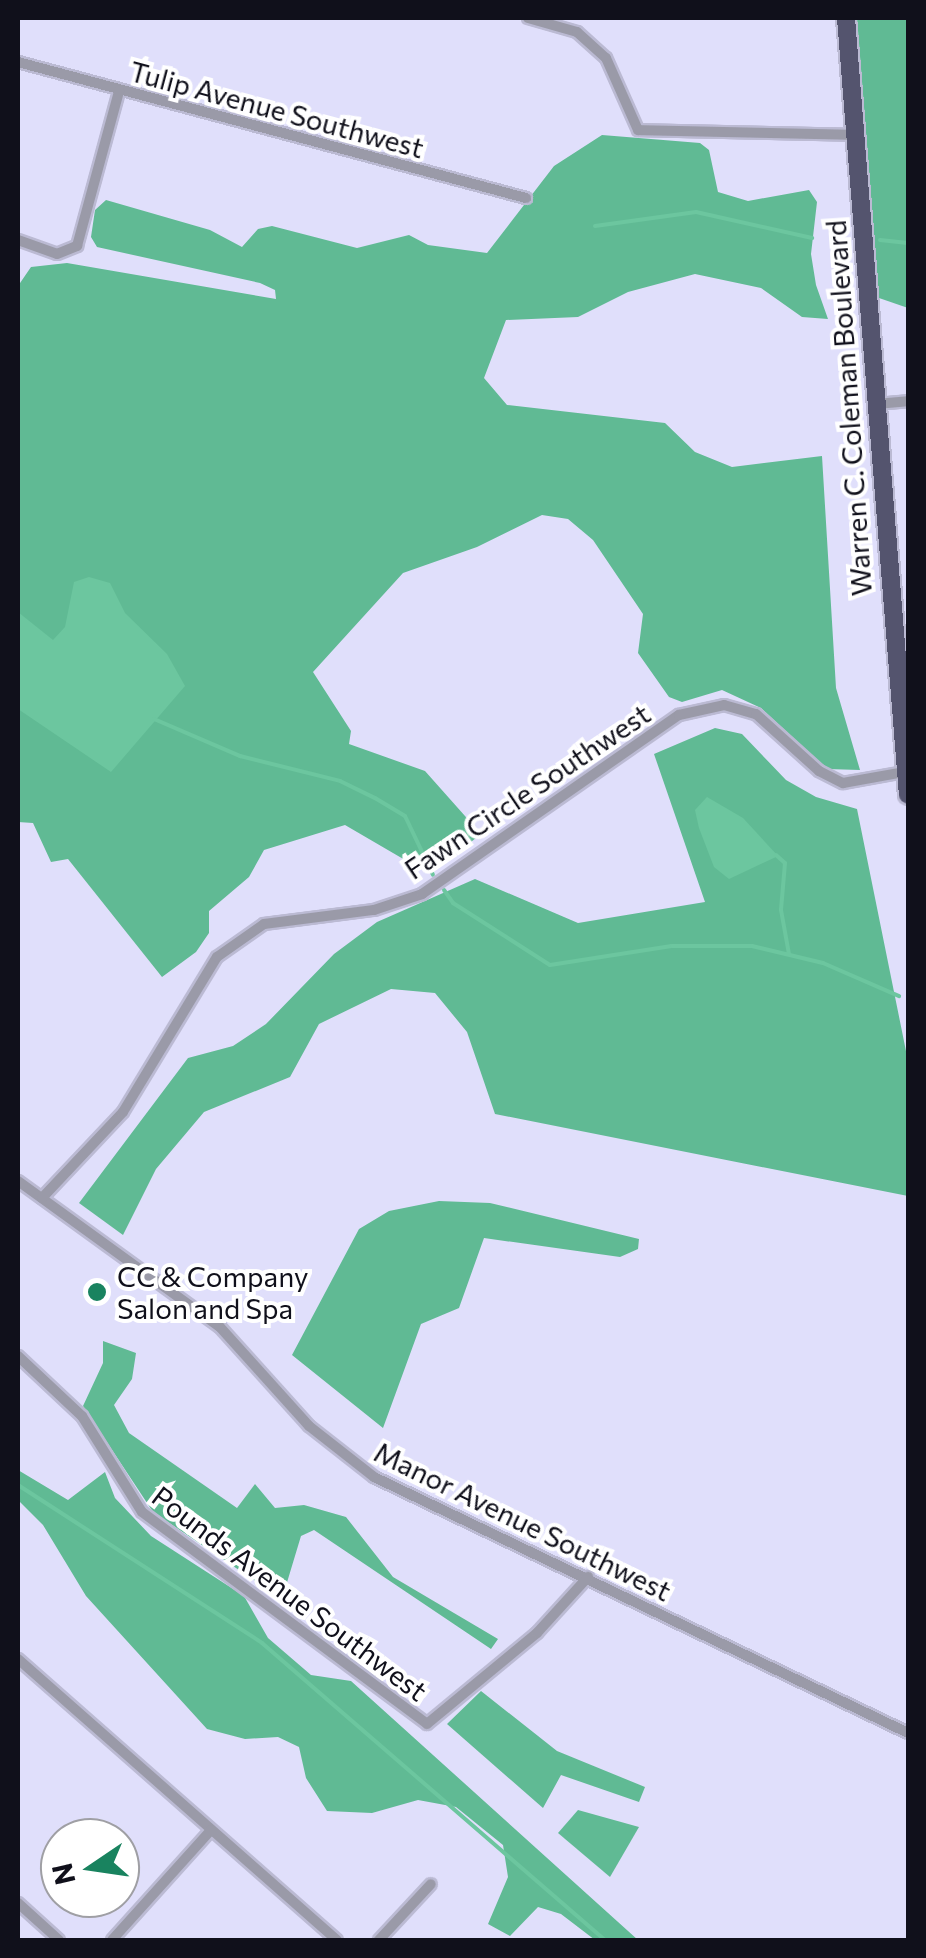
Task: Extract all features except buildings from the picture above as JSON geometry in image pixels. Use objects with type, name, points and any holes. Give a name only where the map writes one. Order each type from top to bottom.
[{"type":"highway","name":"Warren C. Coleman Boulevard","points":[[846,18],[908,795]]},
{"type":"street","points":[[528,18],[577,32],[606,58],[638,130],[856,136]]},
{"type":"street","name":"Tulip Avenue Southwest","points":[[18,62],[526,198]]},
{"type":"street","points":[[18,240],[69,253],[81,238],[119,92]]},
{"type":"street","points":[[876,404],[908,401]]},
{"type":"street","name":"Fawn Circle Southwest","points":[[42,1198],[123,1112],[217,957],[264,924],[374,910],[422,894],[679,715],[724,705],[756,714],[819,771],[842,782],[906,772]]},
{"type":"street","name":"Manor Avenue Southwest","points":[[18,1180],[220,1327],[349,1461],[908,1733]]},
{"type":"street","name":"Pounds Avenue Southwest","points":[[18,1356],[82,1416],[142,1512],[427,1724],[537,1632],[588,1577]]},
{"type":"street","points":[[18,1659],[337,1940]]},
{"type":"street","points":[[112,1940],[211,1830]]},
{"type":"street","points":[[379,1940],[431,1884]]},
{"type":"street","points":[[18,1904],[59,1940]]},
{"type":"shaded area","points":[[857,18],[908,18],[908,308],[879,298]]},
{"type":"shaded area","points":[[602,135],[700,143],[709,150],[718,192],[748,201],[809,190],[817,202],[811,254],[816,285],[828,319],[802,317],[761,288],[695,274],[628,292],[578,317],[506,320],[484,378],[507,405],[665,423],[695,452],[732,467],[822,456],[836,688],[860,770],[827,769],[761,708],[722,690],[682,702],[669,697],[638,653],[643,614],[593,540],[568,519],[542,515],[477,547],[403,573],[313,672],[351,731],[349,744],[425,771],[473,825],[476,838],[441,865],[417,867],[345,825],[264,850],[249,877],[209,911],[209,933],[196,952],[162,977],[68,859],[51,862],[33,823],[18,822],[18,286],[31,267],[67,263],[276,299],[275,290],[260,283],[97,247],[91,237],[95,210],[106,200],[210,230],[242,247],[258,229],[272,226],[357,248],[409,235],[428,245],[487,253],[554,166]]},
{"type":"shaded area","points":[[89,577],[110,583],[125,613],[167,654],[185,686],[111,772],[18,709],[18,612],[53,640],[65,627],[74,582]]},
{"type":"shaded area","points":[[715,728],[742,734],[786,780],[816,797],[857,809],[908,1061],[908,1196],[495,1114],[467,1032],[435,993],[391,989],[319,1024],[290,1077],[204,1112],[156,1169],[123,1235],[79,1203],[188,1058],[233,1046],[266,1024],[334,954],[377,922],[475,879],[578,923],[705,902],[654,754]]},
{"type":"shaded area","points":[[707,797],[743,818],[778,856],[729,879],[714,867],[695,810]]},
{"type":"shaded area","points":[[439,1201],[490,1203],[639,1239],[638,1249],[620,1257],[484,1238],[459,1308],[421,1324],[383,1428],[292,1355],[359,1229],[389,1211]]},
{"type":"shaded area","points":[[103,1341],[136,1353],[132,1379],[114,1405],[129,1433],[237,1508],[255,1484],[275,1508],[304,1505],[346,1517],[393,1577],[498,1639],[491,1649],[314,1530],[301,1536],[282,1599],[153,1512],[83,1406],[103,1363]]},
{"type":"shaded area","points":[[18,1470],[68,1500],[105,1472],[115,1498],[151,1536],[244,1596],[268,1638],[311,1675],[351,1681],[638,1940],[595,1940],[561,1914],[538,1907],[510,1936],[488,1924],[508,1877],[503,1845],[456,1807],[418,1800],[372,1813],[327,1811],[306,1778],[299,1747],[278,1737],[245,1739],[207,1729],[86,1596],[43,1525],[18,1500]]},
{"type":"shaded area","points":[[481,1691],[557,1751],[645,1787],[639,1802],[561,1775],[543,1808],[447,1724]]},
{"type":"shaded area","points":[[578,1810],[639,1827],[610,1877],[558,1833]]},
{"type":"waterway","points":[[595,226],[696,212],[812,238]]},
{"type":"waterway","points":[[880,240],[908,243]]},
{"type":"waterway","points":[[154,719],[240,756],[340,781],[375,798],[405,816],[433,875]]},
{"type":"waterway","points":[[776,855],[785,863],[781,910],[789,954]]},
{"type":"waterway","points":[[444,890],[453,903],[550,965],[672,946],[752,946],[823,963],[899,996]]},
{"type":"waterway","points":[[18,1485],[262,1643],[605,1940]]},
{"type":"place","name":"CC & Company Salon and Spa","points":[[97,1292]]}]
